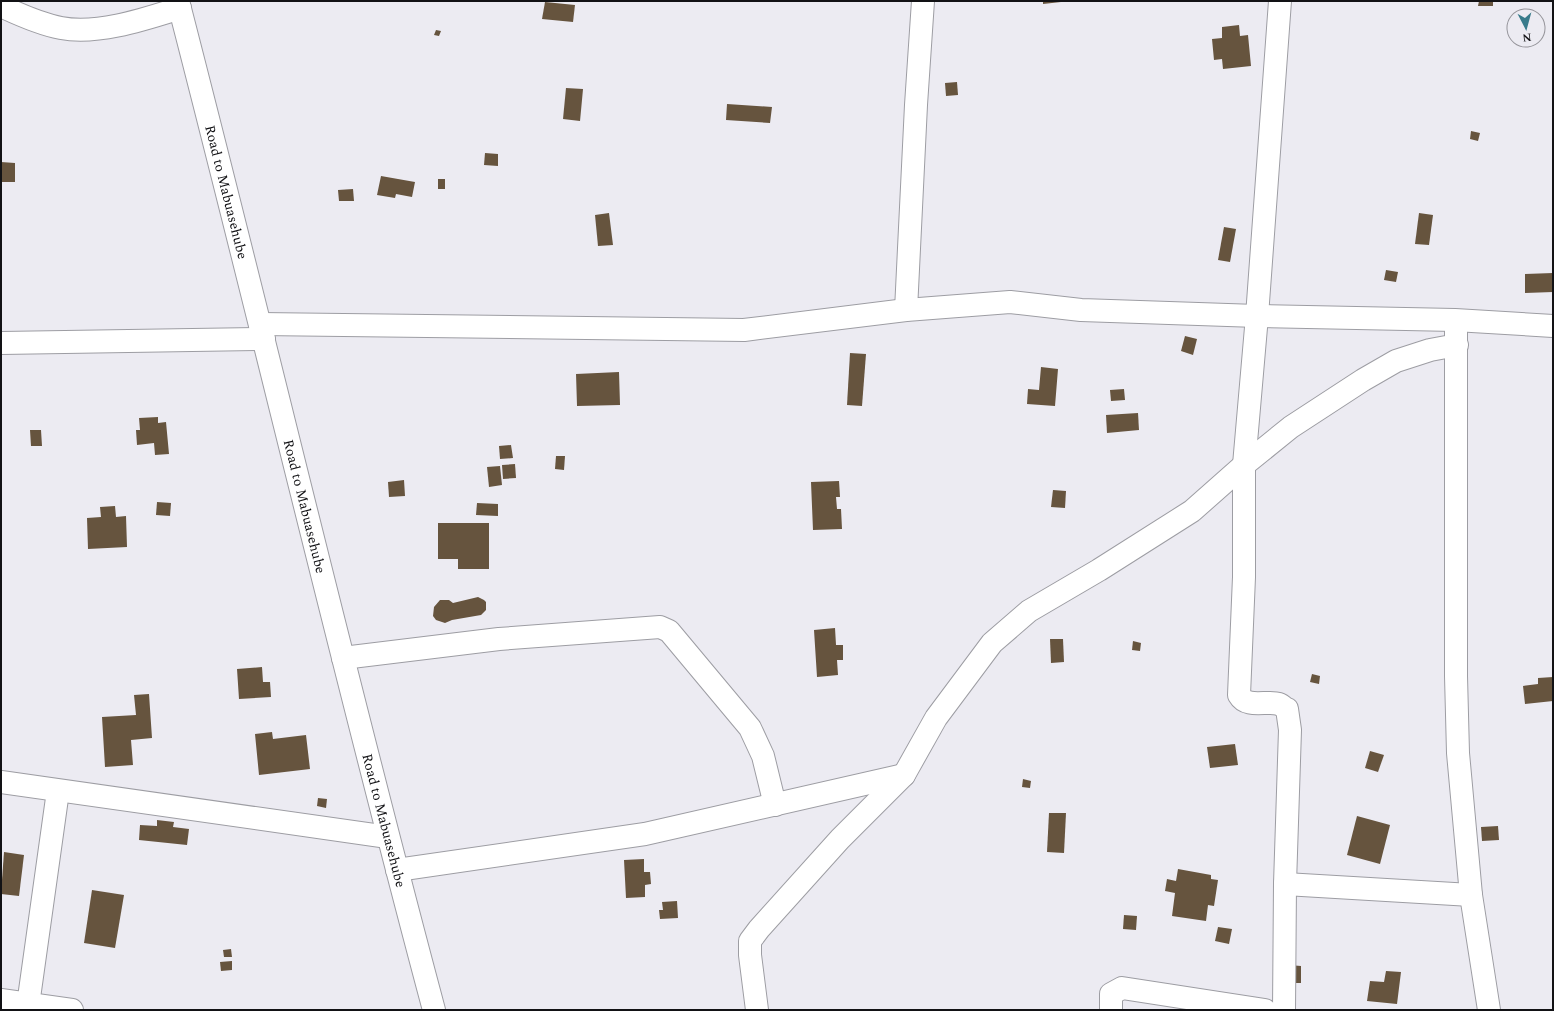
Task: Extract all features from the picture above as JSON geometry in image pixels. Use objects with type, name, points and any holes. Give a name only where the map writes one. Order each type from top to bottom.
[{"type":"street","points":[[906,310],[916,105],[923,1]]},
{"type":"street","points":[[1280,1],[1257,316],[1244,464],[1244,577],[1239,695],[1241,698],[1250,702],[1279,704],[1286,709],[1290,730],[1285,884],[1284,1010]]},
{"type":"street","points":[[1,6],[28,18],[62,28],[87,29],[132,24],[179,5]]},
{"type":"street","name":"Road to Mabuasehube","points":[[179,5],[388,837],[434,1010]]},
{"type":"street","points":[[1,343],[262,331],[744,330],[906,310],[1010,302],[1081,310],[1257,316],[1456,320],[1553,326]]},
{"type":"street","points":[[1456,320],[1456,676],[1458,754],[1471,895],[1489,1010]]},
{"type":"street","points":[[757,1010],[750,955],[750,941],[758,929],[840,839],[904,775],[936,718],[992,643],[1029,611],[1099,570],[1192,511],[1244,464],[1291,427],[1379,370],[1396,361],[1430,350],[1457,345]]},
{"type":"street","points":[[343,658],[499,639],[660,627],[669,631],[750,728],[763,756],[775,805]]},
{"type":"street","points":[[397,870],[645,834],[904,775]]},
{"type":"street","points":[[1,782],[388,837]]},
{"type":"street","points":[[28,1005],[58,791]]},
{"type":"street","points":[[1285,884],[1471,895]]},
{"type":"street","points":[[1111,1010],[1111,994],[1122,988],[1265,1010]]},
{"type":"street","points":[[1,1000],[72,1010]]},
{"type":"building","points":[[1043,1],[1061,1],[1061,2],[1043,4]]},
{"type":"building","points":[[1479,1],[1493,1],[1493,6],[1478,6]]},
{"type":"building","points":[[545,2],[575,5],[573,22],[542,19]]},
{"type":"building","points":[[1239,25],[1240,36],[1248,35],[1251,66],[1223,69],[1222,59],[1214,60],[1212,39],[1222,38],[1222,27]]},
{"type":"building","points":[[436,30],[441,31],[439,36],[434,35]]},
{"type":"building","points":[[957,82],[958,95],[946,96],[945,83]]},
{"type":"building","points":[[566,88],[583,89],[580,121],[563,119]]},
{"type":"building","points":[[727,104],[772,107],[770,123],[726,120]]},
{"type":"building","points":[[1471,131],[1480,133],[1478,141],[1470,139]]},
{"type":"building","points":[[485,153],[498,154],[498,166],[484,165]]},
{"type":"building","points":[[1,162],[15,163],[15,182],[1,182]]},
{"type":"building","points":[[381,176],[415,182],[412,197],[396,194],[395,198],[377,195]]},
{"type":"building","points":[[438,179],[445,179],[445,189],[438,189]]},
{"type":"building","points":[[353,189],[354,201],[339,201],[338,190]]},
{"type":"building","points":[[609,213],[613,245],[598,246],[595,215]]},
{"type":"building","points":[[1419,213],[1433,215],[1429,245],[1415,244]]},
{"type":"building","points":[[1224,227],[1236,229],[1230,262],[1218,260]]},
{"type":"building","points":[[1386,270],[1398,272],[1396,282],[1384,280]]},
{"type":"building","points":[[1553,273],[1553,292],[1525,293],[1525,274]]},
{"type":"building","points":[[1185,336],[1197,339],[1193,355],[1181,351]]},
{"type":"building","points":[[850,353],[866,354],[862,406],[847,405]]},
{"type":"building","points":[[1041,367],[1058,369],[1055,406],[1027,404],[1028,389],[1039,390]]},
{"type":"building","points":[[619,372],[620,405],[577,406],[576,374]]},
{"type":"building","points":[[1124,389],[1125,400],[1111,401],[1110,390]]},
{"type":"building","points":[[1138,413],[1139,430],[1107,433],[1106,415]]},
{"type":"building","points":[[158,417],[158,423],[166,422],[169,454],[155,455],[154,443],[137,445],[136,430],[140,430],[139,418]]},
{"type":"building","points":[[30,430],[41,430],[42,446],[31,446]]},
{"type":"building","points":[[511,445],[513,458],[500,459],[499,446]]},
{"type":"building","points":[[556,456],[565,456],[564,470],[555,469]]},
{"type":"building","points":[[515,464],[516,478],[503,479],[502,465]]},
{"type":"building","points":[[500,466],[502,485],[489,487],[487,467]]},
{"type":"building","points":[[404,480],[405,496],[389,497],[388,482]]},
{"type":"building","points":[[839,481],[840,497],[836,497],[837,509],[841,509],[842,529],[813,530],[811,482]]},
{"type":"building","points":[[1053,490],[1066,491],[1065,508],[1051,507]]},
{"type":"building","points":[[157,502],[171,503],[170,516],[156,515]]},
{"type":"building","points":[[477,503],[498,504],[498,516],[476,515]]},
{"type":"building","points":[[115,506],[116,517],[126,516],[127,547],[88,549],[87,518],[101,517],[100,507]]},
{"type":"building","points":[[438,523],[489,523],[489,569],[458,569],[458,559],[438,559]]},
{"type":"building","points":[[478,597],[486,602],[486,610],[481,615],[452,620],[445,623],[436,620],[433,616],[434,607],[440,600],[449,600],[453,603]]},
{"type":"building","points":[[835,628],[836,645],[843,645],[843,660],[837,660],[838,675],[817,677],[814,630]]},
{"type":"building","points":[[1050,639],[1063,639],[1064,662],[1051,663]]},
{"type":"building","points":[[1133,641],[1141,643],[1140,651],[1132,650]]},
{"type":"building","points":[[262,667],[263,682],[270,682],[271,697],[239,699],[237,669]]},
{"type":"building","points":[[1312,674],[1320,676],[1319,684],[1310,682]]},
{"type":"building","points":[[1553,677],[1553,701],[1525,704],[1523,686],[1538,684],[1538,678]]},
{"type":"building","points":[[149,694],[152,738],[131,740],[133,765],[105,767],[102,717],[136,715],[134,695]]},
{"type":"building","points":[[272,732],[273,739],[306,735],[310,769],[259,775],[255,734]]},
{"type":"building","points":[[1235,744],[1238,765],[1210,768],[1207,747]]},
{"type":"building","points":[[1370,751],[1384,755],[1378,772],[1365,768]]},
{"type":"building","points":[[1023,779],[1031,781],[1030,788],[1022,787]]},
{"type":"building","points":[[318,798],[327,799],[326,808],[317,806]]},
{"type":"building","points":[[1049,813],[1066,813],[1064,853],[1047,852]]},
{"type":"building","points":[[1357,816],[1390,825],[1380,864],[1347,855]]},
{"type":"building","points":[[157,820],[174,822],[173,827],[189,829],[187,845],[139,840],[140,825],[157,826]]},
{"type":"building","points":[[1498,826],[1499,840],[1482,841],[1481,827]]},
{"type":"building","points":[[4,852],[24,855],[19,896],[1,894]]},
{"type":"building","points":[[644,859],[644,872],[650,872],[651,884],[645,885],[645,897],[626,898],[624,860]]},
{"type":"building","points":[[1178,869],[1211,875],[1211,879],[1218,880],[1214,906],[1208,905],[1206,921],[1172,916],[1175,893],[1165,891],[1167,879],[1176,881]]},
{"type":"building","points":[[92,890],[124,895],[115,948],[84,943]]},
{"type":"building","points":[[677,901],[678,918],[660,919],[659,910],[663,910],[662,902]]},
{"type":"building","points":[[1124,915],[1137,916],[1136,930],[1123,929]]},
{"type":"building","points":[[1218,927],[1232,929],[1229,944],[1215,941]]},
{"type":"building","points":[[231,949],[232,957],[224,957],[223,950]]},
{"type":"building","points":[[232,961],[232,970],[221,971],[220,962]]},
{"type":"building","points":[[1289,965],[1301,966],[1301,983],[1289,983]]},
{"type":"building","points":[[1386,971],[1401,972],[1397,1004],[1367,1001],[1370,981],[1384,982]]}]
